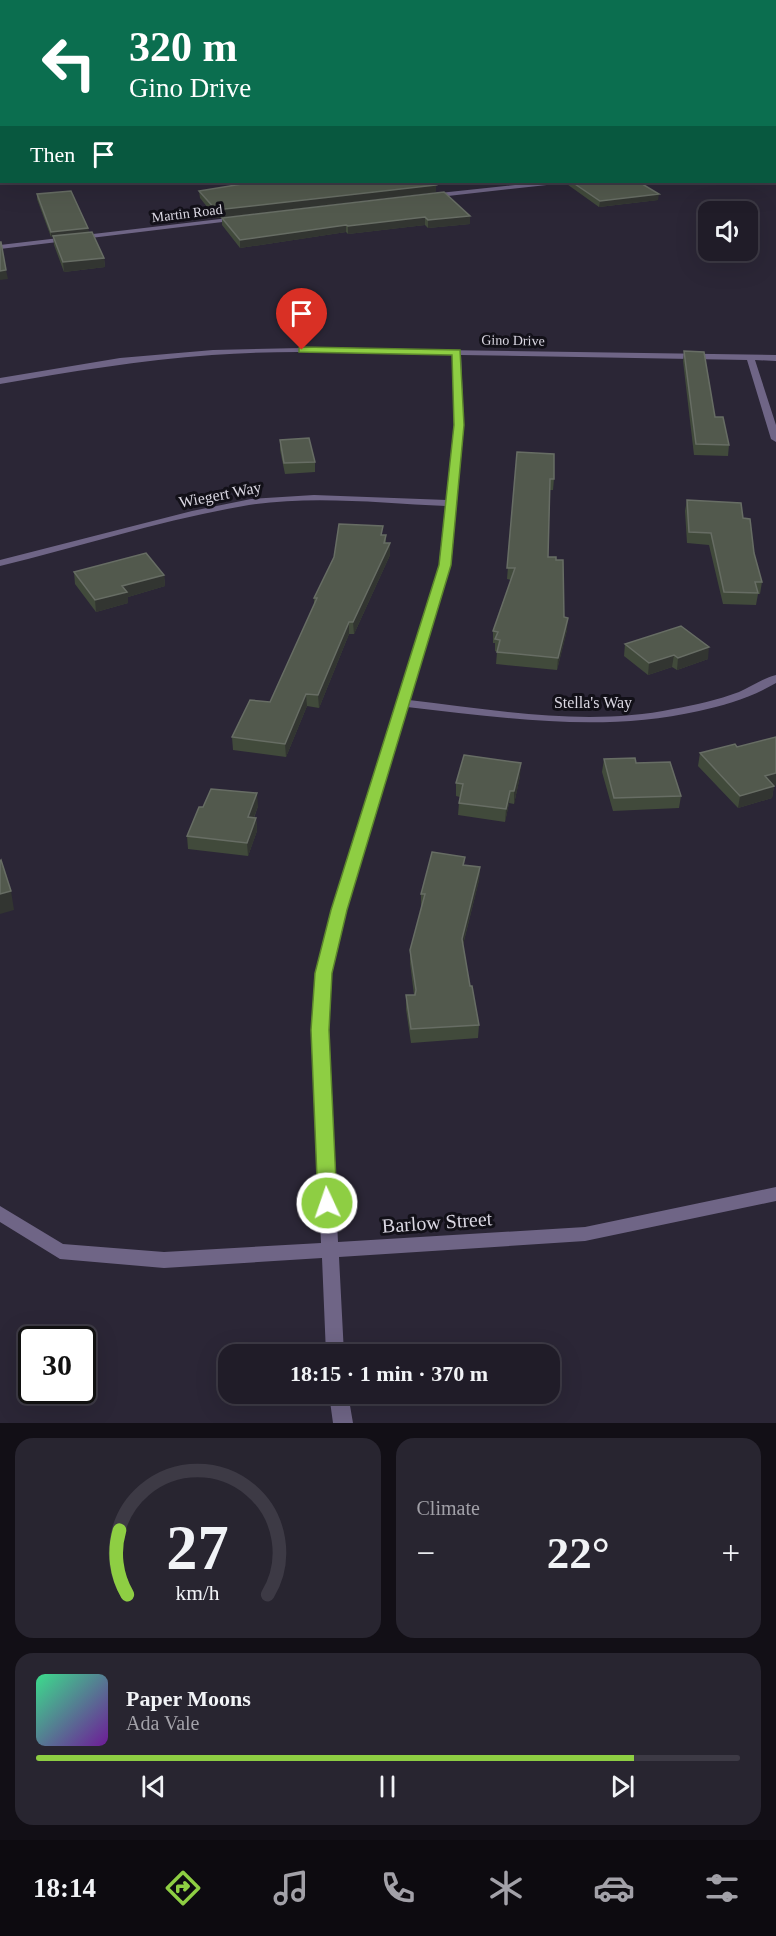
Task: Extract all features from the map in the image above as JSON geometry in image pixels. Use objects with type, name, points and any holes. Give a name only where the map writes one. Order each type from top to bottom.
[{"type":"street","points":[[423,197],[547,183]]},
{"type":"street","name":"Martin Road","points":[[0,247],[247,218]]},
{"type":"street","name":"Gino Drive","points":[[0,381],[120,362],[213,352],[302,350],[776,358]]},
{"type":"street","points":[[335,1344],[320,1030],[324,973],[339,910],[445,565],[459,425],[457,352]]},
{"type":"street","points":[[750,357],[776,439]]},
{"type":"street","name":"Wiegert Way","points":[[0,563],[192,514],[257,501],[328,498],[452,503]]},
{"type":"street","name":"Stella's Way","points":[[403,703],[550,719],[632,720],[663,716],[724,701],[776,678]]},
{"type":"street","name":"Barlow Street","points":[[0,1213],[60,1251],[164,1260],[585,1234],[776,1194]]},
{"type":"street","points":[[340,1404],[343,1423]]},
{"type":"building","points":[[433,183],[436,185],[216,210],[199,191],[242,184]]},
{"type":"building","points":[[573,183],[641,183],[659,194],[600,201]]},
{"type":"building","points":[[71,191],[88,228],[51,232],[37,194]]},
{"type":"building","points":[[444,192],[470,216],[428,220],[425,217],[346,225],[240,240],[222,218]]},
{"type":"building","points":[[92,232],[104,258],[63,262],[53,236]]},
{"type":"building","points":[[0,242],[6,270],[0,271]]},
{"type":"building","points":[[684,351],[704,352],[715,417],[723,417],[729,445],[696,444]]},
{"type":"building","points":[[309,438],[315,462],[284,463],[280,440]]},
{"type":"building","points":[[517,452],[554,454],[554,479],[550,479],[548,557],[563,560],[564,617],[568,618],[558,658],[497,652],[500,640],[495,639],[498,632],[493,631],[515,568],[507,568]]},
{"type":"building","points":[[687,500],[741,503],[743,518],[750,519],[754,553],[762,582],[755,582],[758,593],[724,592],[711,533],[689,532]]},
{"type":"building","points":[[339,524],[383,526],[381,535],[386,535],[384,543],[390,543],[353,622],[349,622],[318,695],[306,694],[285,744],[232,737],[250,700],[270,702],[334,557]]},
{"type":"building","points":[[146,553],[164,575],[122,586],[127,592],[95,600],[74,572]]},
{"type":"building","points":[[681,626],[709,647],[678,658],[674,655],[649,663],[625,644]]},
{"type":"building","points":[[776,737],[776,773],[765,776],[774,786],[740,796],[700,753],[735,744],[737,747]]},
{"type":"building","points":[[464,755],[521,763],[514,791],[510,791],[506,809],[459,803],[463,784],[456,783]]},
{"type":"building","points":[[635,758],[636,763],[670,762],[681,796],[614,798],[604,759]]},
{"type":"building","points":[[211,789],[257,793],[248,817],[256,818],[247,843],[187,836],[199,807],[203,807]]},
{"type":"building","points":[[432,852],[465,857],[463,865],[480,867],[462,939],[479,1025],[411,1029],[406,995],[415,995],[416,990],[410,950],[425,894],[421,894]]},
{"type":"building","points":[[0,861],[11,891],[0,894]]},
{"type":"route","points":[[302,350],[457,352],[459,425],[445,565],[339,910],[324,973],[320,1030],[327,1203]]}]
